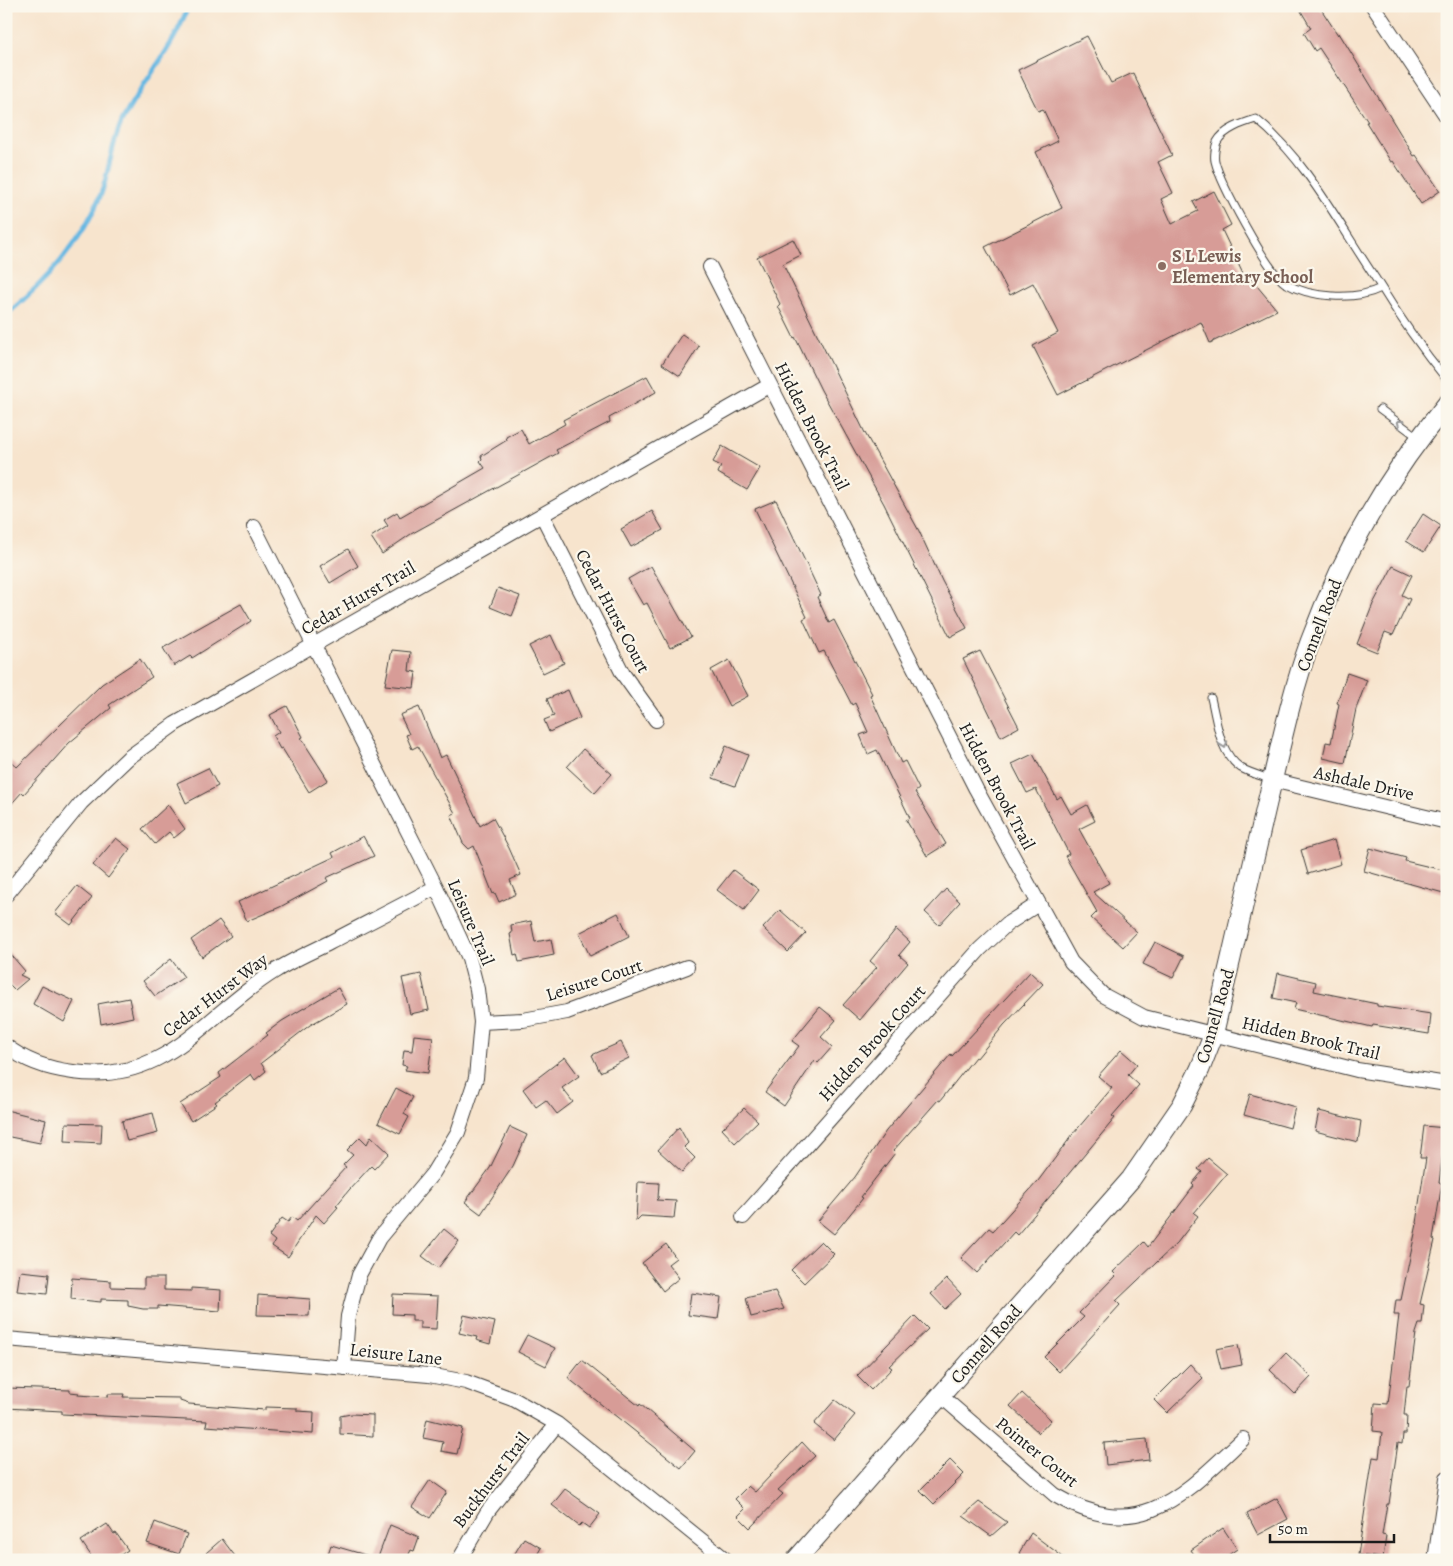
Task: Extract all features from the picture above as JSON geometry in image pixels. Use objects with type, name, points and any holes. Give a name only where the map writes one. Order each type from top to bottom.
[{"type":"street","points":[[1373,6],[1447,117]]},
{"type":"street","name":"Hidden Brook Trail","points":[[710,267],[976,789],[1071,962],[1103,995],[1144,1017],[1212,1036],[1357,1070],[1447,1084]]},
{"type":"street","name":"Cedar Hurst Trail","points":[[6,895],[81,803],[128,758],[175,724],[770,385]]},
{"type":"street","name":"Connell Road","points":[[796,1560],[1131,1179],[1182,1105],[1200,1069],[1212,1036],[1291,702],[1310,643],[1335,581],[1365,521],[1394,473],[1447,404]]},
{"type":"street","name":"Cedar Hurst Court","points":[[542,515],[623,674],[656,720]]},
{"type":"street","name":"Leisure Trail","points":[[254,527],[436,888],[469,958],[477,989],[480,1022],[476,1078],[458,1132],[433,1173],[378,1238],[359,1275],[348,1316],[344,1368]]},
{"type":"street","name":"Ashdale Drive","points":[[1272,780],[1447,822]]},
{"type":"street","name":"Cedar Hurst Way","points":[[6,1046],[35,1062],[60,1070],[87,1074],[142,1066],[168,1054],[190,1039],[244,993],[276,970],[436,888]]},
{"type":"street","name":"Hidden Brook Court","points":[[743,1217],[980,949],[1007,924],[1038,904]]},
{"type":"street","name":"Leisure Court","points":[[480,1022],[523,1020],[567,1012],[687,967]]},
{"type":"street","name":"Leisure Lane","points":[[6,1339],[430,1375],[466,1382],[515,1400],[557,1424],[726,1560]]},
{"type":"street","name":"Pointer Court","points":[[941,1396],[1055,1495],[1076,1507],[1102,1515],[1134,1515],[1167,1504],[1189,1490],[1243,1439]]},
{"type":"street","name":"Buckhurst Trail","points":[[459,1560],[488,1511],[557,1424]]},
{"type":"street","points":[[1434,1560],[1447,1478]]},
{"type":"lane","points":[[1381,288],[1370,293],[1342,296],[1313,293],[1304,292],[1278,277],[1231,198],[1214,159],[1217,142],[1226,132],[1256,119],[1272,132],[1299,162],[1381,288],[1414,339],[1447,380]]},
{"type":"lane","points":[[1380,409],[1420,438]]},
{"type":"lane","points":[[1210,698],[1224,748],[1230,758],[1242,769],[1272,780]]},
{"type":"building","points":[[1298,6],[1319,6],[1338,35],[1339,33],[1414,156],[1416,155],[1440,191],[1421,204],[1393,161],[1391,162],[1366,122],[1368,122],[1319,48],[1315,51],[1304,33],[1311,28]]},
{"type":"building","points":[[1087,36],[1111,83],[1133,73],[1172,155],[1158,162],[1173,193],[1161,199],[1172,224],[1198,211],[1193,202],[1214,191],[1231,225],[1222,230],[1244,276],[1247,274],[1277,310],[1210,343],[1201,322],[1058,395],[1033,346],[1058,333],[1033,283],[1010,295],[985,247],[1062,208],[1036,152],[1058,141],[1043,109],[1038,111],[1018,70]]},
{"type":"building","points":[[793,239],[801,255],[783,264],[865,433],[919,531],[942,581],[967,628],[950,637],[884,504],[794,338],[757,257]]},
{"type":"building","points":[[682,334],[699,346],[680,376],[662,364]]},
{"type":"building","points":[[647,376],[656,392],[609,418],[610,422],[556,450],[558,453],[411,534],[382,554],[371,537],[388,526],[384,520],[397,512],[400,517],[485,468],[480,461],[482,459],[481,456],[507,440],[506,437],[521,429],[529,444],[565,424],[563,420]]},
{"type":"building","points":[[722,446],[760,468],[747,490],[718,473],[721,466],[713,462]]},
{"type":"building","points":[[776,500],[821,595],[817,597],[829,623],[834,620],[872,694],[870,695],[901,763],[905,761],[919,789],[915,792],[946,844],[927,856],[906,820],[910,818],[877,750],[868,754],[860,735],[868,732],[855,703],[852,705],[824,651],[819,653],[803,619],[807,617],[755,509]]},
{"type":"building","points":[[652,511],[663,530],[631,547],[621,529]]},
{"type":"building","points":[[1423,514],[1441,526],[1424,552],[1406,541]]},
{"type":"building","points":[[348,549],[358,566],[330,583],[320,566]]},
{"type":"building","points":[[651,566],[691,637],[670,648],[647,603],[643,605],[628,579]]},
{"type":"building","points":[[1393,566],[1412,575],[1402,595],[1410,599],[1393,635],[1385,632],[1377,652],[1357,644],[1373,604]]},
{"type":"building","points":[[498,588],[520,596],[512,616],[490,607]]},
{"type":"building","points":[[241,604],[251,621],[192,658],[190,656],[174,666],[163,648]]},
{"type":"building","points":[[551,635],[564,663],[543,673],[529,646]]},
{"type":"building","points":[[392,650],[411,652],[409,671],[416,672],[414,688],[385,685]]},
{"type":"building","points":[[980,651],[1019,727],[1001,737],[963,659]]},
{"type":"building","points":[[140,659],[152,677],[109,705],[111,708],[69,743],[24,794],[22,792],[6,810],[6,757],[17,767],[102,684]]},
{"type":"building","points":[[729,660],[748,696],[729,706],[711,670]]},
{"type":"building","points":[[1347,673],[1367,680],[1356,709],[1345,763],[1323,758],[1326,742],[1331,743],[1339,704],[1337,703]]},
{"type":"building","points":[[568,690],[580,718],[549,732],[544,720],[554,716],[547,699]]},
{"type":"building","points":[[287,706],[303,737],[301,738],[328,780],[309,792],[273,736],[279,732],[270,715]]},
{"type":"building","points":[[419,707],[440,758],[446,755],[480,826],[493,818],[521,875],[510,880],[516,894],[499,902],[495,893],[493,894],[474,846],[469,849],[463,843],[451,815],[455,813],[418,746],[412,749],[406,735],[409,734],[400,715]]},
{"type":"building","points":[[726,746],[748,755],[735,786],[713,778]]},
{"type":"building","points":[[583,749],[612,774],[595,793],[567,767]]},
{"type":"building","points":[[1033,754],[1057,799],[1061,796],[1071,814],[1087,805],[1095,821],[1079,829],[1109,883],[1093,892],[1137,932],[1123,947],[1091,918],[1097,912],[1065,856],[1069,854],[1036,789],[1027,793],[1012,764]]},
{"type":"building","points":[[208,768],[218,786],[186,803],[177,783]]},
{"type":"building","points":[[168,805],[185,829],[174,838],[169,832],[155,844],[142,829]]},
{"type":"building","points":[[363,836],[374,856],[326,878],[328,881],[280,907],[247,921],[238,902],[334,857],[332,853]]},
{"type":"building","points":[[116,838],[130,849],[108,878],[93,865]]},
{"type":"building","points":[[1334,840],[1341,864],[1308,874],[1301,850]]},
{"type":"building","points":[[1370,848],[1406,858],[1405,861],[1447,871],[1447,894],[1364,871]]},
{"type":"building","points":[[733,870],[759,890],[744,910],[717,890]]},
{"type":"building","points":[[77,886],[92,898],[71,925],[55,913]]},
{"type":"building","points":[[946,889],[960,902],[939,925],[925,912]]},
{"type":"building","points":[[780,910],[806,933],[788,952],[763,928]]},
{"type":"building","points":[[618,913],[629,936],[590,956],[579,933]]},
{"type":"building","points":[[219,920],[231,936],[202,957],[191,940]]},
{"type":"building","points":[[531,921],[535,942],[551,939],[554,955],[519,962],[517,954],[514,955],[510,934],[512,933],[511,925]]},
{"type":"building","points":[[896,929],[910,942],[899,955],[908,963],[860,1020],[843,1005],[877,967],[870,961]]},
{"type":"building","points":[[1155,942],[1184,956],[1173,978],[1143,964]]},
{"type":"building","points":[[6,949],[25,971],[20,975],[28,979],[15,990],[9,984],[6,986]]},
{"type":"building","points":[[171,959],[184,977],[155,996],[143,981]]},
{"type":"building","points":[[1030,972],[1043,984],[1004,1025],[977,1058],[975,1057],[940,1101],[938,1100],[893,1151],[895,1153],[861,1197],[863,1198],[834,1234],[818,1221],[855,1177],[886,1131],[951,1054],[952,1056]]},
{"type":"building","points":[[1278,973],[1316,982],[1314,991],[1377,1004],[1377,1006],[1431,1014],[1429,1034],[1373,1025],[1372,1027],[1294,1009],[1296,1003],[1273,998]]},
{"type":"building","points":[[421,974],[429,1010],[410,1014],[402,978]]},
{"type":"building","points":[[42,986],[74,1001],[64,1022],[33,1004]]},
{"type":"building","points":[[338,988],[347,1004],[310,1025],[261,1063],[266,1071],[255,1080],[251,1074],[215,1102],[217,1104],[191,1121],[180,1104],[221,1077],[219,1073],[268,1035],[266,1033],[282,1021]]},
{"type":"building","points":[[129,998],[133,1017],[101,1024],[98,1004]]},
{"type":"building","points":[[820,1007],[836,1020],[821,1037],[832,1047],[818,1063],[815,1060],[784,1106],[765,1092],[799,1046],[792,1041]]},
{"type":"building","points":[[414,1035],[433,1037],[428,1073],[405,1070],[407,1066],[402,1065],[404,1050],[412,1051]]},
{"type":"building","points":[[621,1042],[629,1058],[600,1072],[592,1055]]},
{"type":"building","points":[[1121,1050],[1137,1064],[1128,1075],[1139,1085],[1112,1116],[1115,1118],[1017,1235],[1014,1232],[977,1273],[961,1258],[989,1228],[993,1231],[1038,1181],[1073,1134],[1112,1088],[1098,1076]]},
{"type":"building","points":[[565,1057],[579,1076],[562,1088],[573,1102],[557,1114],[546,1100],[536,1107],[523,1089]]},
{"type":"building","points":[[396,1088],[413,1097],[404,1114],[409,1117],[400,1134],[378,1123]]},
{"type":"building","points":[[1250,1094],[1295,1107],[1290,1128],[1244,1115]]},
{"type":"building","points":[[744,1108],[758,1121],[735,1143],[722,1129]]},
{"type":"building","points":[[6,1110],[46,1120],[40,1143],[10,1137],[6,1134]]},
{"type":"building","points":[[1319,1111],[1361,1121],[1358,1142],[1315,1131]]},
{"type":"building","points":[[153,1113],[158,1133],[127,1141],[122,1121]]},
{"type":"building","points":[[66,1123],[102,1124],[101,1143],[65,1141]]},
{"type":"building","points":[[1424,1126],[1446,1128],[1439,1183],[1442,1183],[1433,1239],[1435,1240],[1420,1304],[1424,1305],[1422,1324],[1419,1324],[1416,1333],[1409,1386],[1407,1386],[1404,1415],[1407,1415],[1406,1434],[1403,1434],[1402,1444],[1398,1443],[1389,1504],[1387,1504],[1382,1535],[1386,1536],[1383,1558],[1358,1555],[1373,1457],[1379,1458],[1382,1432],[1373,1431],[1375,1403],[1388,1404],[1399,1315],[1394,1315],[1396,1300],[1401,1300],[1417,1224],[1426,1158],[1420,1158]]},
{"type":"building","points":[[510,1127],[527,1135],[513,1166],[481,1214],[465,1202],[490,1168]]},
{"type":"building","points":[[679,1127],[688,1143],[684,1147],[695,1158],[682,1172],[658,1150]]},
{"type":"building","points":[[371,1136],[389,1153],[374,1169],[371,1166],[349,1190],[324,1223],[316,1215],[288,1257],[272,1246],[275,1241],[269,1236],[282,1218],[288,1222],[292,1217],[297,1221],[346,1167],[343,1165],[353,1155],[347,1150],[360,1137],[367,1144]]},
{"type":"building","points":[[1208,1158],[1227,1174],[1194,1213],[1198,1216],[1177,1243],[1116,1301],[1120,1305],[1059,1372],[1044,1357],[1084,1317],[1079,1313],[1116,1275],[1113,1272],[1144,1242],[1148,1247],[1194,1186],[1192,1184],[1202,1172],[1198,1169]]},
{"type":"building","points":[[638,1182],[659,1183],[658,1198],[656,1200],[676,1201],[674,1218],[641,1216],[636,1221]]},
{"type":"building","points":[[444,1229],[459,1241],[438,1268],[422,1256]]},
{"type":"building","points":[[821,1241],[834,1254],[804,1283],[791,1270]]},
{"type":"building","points":[[666,1244],[676,1258],[668,1264],[679,1278],[663,1291],[642,1263]]},
{"type":"building","points":[[20,1271],[49,1274],[47,1294],[17,1291]]},
{"type":"building","points":[[72,1278],[111,1281],[111,1287],[144,1288],[144,1278],[164,1278],[164,1290],[191,1291],[191,1288],[221,1290],[220,1311],[158,1306],[158,1309],[143,1309],[128,1306],[128,1300],[101,1299],[101,1302],[71,1299]]},
{"type":"building","points":[[947,1279],[961,1294],[945,1309],[931,1294]]},
{"type":"building","points":[[775,1291],[784,1309],[751,1317],[746,1298]]},
{"type":"building","points":[[691,1293],[721,1297],[718,1319],[688,1315]]},
{"type":"building","points":[[393,1294],[438,1296],[436,1329],[420,1328],[420,1321],[412,1321],[412,1315],[392,1314]]},
{"type":"building","points":[[258,1295],[310,1299],[309,1316],[257,1315]]},
{"type":"building","points":[[464,1315],[495,1322],[490,1344],[476,1340],[477,1337],[459,1333]]},
{"type":"building","points":[[915,1316],[928,1329],[889,1366],[892,1368],[871,1390],[857,1376]]},
{"type":"building","points":[[527,1335],[555,1348],[546,1366],[518,1352]]},
{"type":"building","points":[[1238,1345],[1242,1365],[1221,1369],[1216,1349]]},
{"type":"building","points":[[1286,1353],[1311,1377],[1295,1394],[1270,1370]]},
{"type":"building","points":[[582,1360],[639,1406],[640,1404],[695,1451],[681,1468],[568,1378]]},
{"type":"building","points":[[1190,1364],[1203,1378],[1167,1413],[1154,1400]]},
{"type":"building","points":[[6,1388],[70,1390],[70,1392],[79,1393],[78,1395],[108,1397],[108,1394],[124,1394],[123,1397],[180,1398],[180,1401],[189,1404],[265,1410],[265,1407],[297,1408],[297,1411],[314,1412],[313,1434],[206,1426],[207,1421],[62,1414],[62,1411],[6,1408]]},
{"type":"building","points":[[1022,1393],[1051,1420],[1039,1433],[1010,1406]]},
{"type":"building","points":[[835,1400],[855,1415],[834,1440],[814,1424]]},
{"type":"building","points":[[351,1414],[373,1415],[373,1436],[340,1434],[340,1416]]},
{"type":"building","points":[[427,1419],[463,1428],[457,1454],[441,1451],[443,1442],[423,1438]]},
{"type":"building","points":[[1147,1439],[1149,1460],[1106,1465],[1104,1443]]},
{"type":"building","points":[[802,1442],[815,1456],[778,1490],[783,1494],[750,1528],[738,1516],[745,1509],[735,1499],[748,1486],[755,1492]]},
{"type":"building","points":[[950,1460],[964,1474],[934,1504],[920,1490]]},
{"type":"building","points":[[430,1480],[447,1492],[430,1518],[412,1507]]},
{"type":"building","points":[[565,1489],[600,1514],[589,1528],[582,1523],[579,1526],[552,1505]]},
{"type":"building","points":[[1277,1498],[1288,1519],[1258,1535],[1247,1514]]},
{"type":"building","points":[[979,1502],[1007,1522],[991,1536],[963,1516]]},
{"type":"building","points":[[155,1522],[187,1534],[179,1554],[147,1543]]},
{"type":"building","points":[[107,1524],[128,1550],[113,1560],[94,1560],[81,1541]]},
{"type":"building","points":[[390,1525],[419,1537],[414,1551],[411,1550],[406,1560],[377,1560]]},
{"type":"building","points":[[1223,1528],[1237,1549],[1221,1560],[1198,1560],[1191,1550]]},
{"type":"building","points":[[1031,1533],[1067,1560],[1027,1560],[1019,1553]]},
{"type":"building","points":[[524,1538],[541,1548],[534,1560],[511,1560]]},
{"type":"building","points":[[222,1539],[238,1560],[212,1560],[206,1553]]},
{"type":"building","points":[[331,1545],[369,1556],[369,1560],[326,1560]]},
{"type":"waterway","points":[[6,315],[48,275],[84,229],[101,194],[115,139],[122,121],[175,37],[188,6]]},
{"type":"place","name":"S L Lewis Elementary School","points":[[1162,266]]}]
